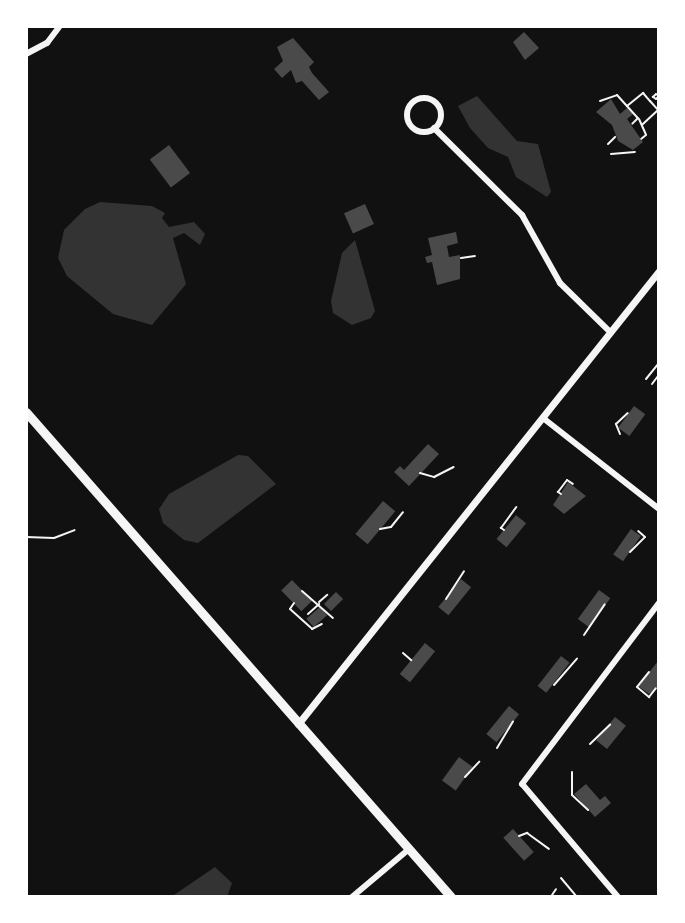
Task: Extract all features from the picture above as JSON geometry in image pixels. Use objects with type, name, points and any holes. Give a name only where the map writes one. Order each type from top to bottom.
[{"type":"main road","points":[[26,412],[451,897]]},
{"type":"street","points":[[26,54],[47,43],[60,26]]},
{"type":"street","points":[[428,98],[437,104],[440,119],[434,128],[417,131],[408,123],[413,101],[428,98]]},
{"type":"street","points":[[434,128],[522,215],[560,283],[610,332]]},
{"type":"street","points":[[298,724],[659,271]]},
{"type":"street","points":[[543,418],[659,509]]},
{"type":"street","points":[[618,897],[522,784],[659,603]]},
{"type":"street","points":[[352,897],[409,849]]},
{"type":"path","points":[[600,101],[614,93],[643,124],[646,135],[641,139]]},
{"type":"path","points":[[627,106],[643,93],[652,100],[658,110],[643,124]]},
{"type":"path","points":[[632,124],[638,118]]},
{"type":"path","points":[[608,144],[615,137]]},
{"type":"path","points":[[611,154],[635,152]]},
{"type":"path","points":[[461,258],[475,256]]},
{"type":"path","points":[[646,379],[659,363]]},
{"type":"path","points":[[652,384],[658,376]]},
{"type":"path","points":[[620,434],[616,424],[628,413]]},
{"type":"path","points":[[420,473],[434,477],[454,467]]},
{"type":"path","points":[[561,494],[558,492],[567,480],[573,484]]},
{"type":"path","points":[[504,530],[501,528],[516,507]]},
{"type":"path","points":[[380,529],[391,527],[403,512]]},
{"type":"path","points":[[26,537],[54,538],[75,530]]},
{"type":"path","points":[[630,552],[645,537],[638,531]]},
{"type":"path","points":[[446,599],[464,571]]},
{"type":"path","points":[[302,591],[333,618]]},
{"type":"path","points":[[308,614],[327,595]]},
{"type":"path","points":[[294,603],[290,609],[312,629],[322,624]]},
{"type":"path","points":[[584,635],[605,604]]},
{"type":"path","points":[[403,653],[411,660]]},
{"type":"path","points":[[554,685],[577,659]]},
{"type":"path","points":[[649,672],[637,687],[649,697],[656,688]]},
{"type":"path","points":[[497,748],[513,721]]},
{"type":"path","points":[[590,744],[610,725]]},
{"type":"path","points":[[465,777],[479,762]]},
{"type":"path","points":[[572,772],[572,795],[588,810]]},
{"type":"path","points":[[519,836],[527,833],[549,849]]},
{"type":"path","points":[[561,878],[577,897]]},
{"type":"path","points":[[552,895],[556,889]]},
{"type":"shaded area","points":[[477,96],[517,141],[538,144],[551,192],[547,197],[516,177],[508,157],[488,148],[470,128],[458,106]]},
{"type":"shaded area","points":[[100,202],[152,206],[165,213],[162,218],[169,227],[194,222],[205,234],[200,245],[184,233],[173,238],[186,284],[152,325],[113,314],[67,276],[58,258],[64,230],[85,209]]},
{"type":"shaded area","points":[[355,240],[375,311],[371,318],[352,325],[333,313],[331,301],[342,253]]},
{"type":"shaded area","points":[[238,455],[248,456],[276,484],[198,543],[184,540],[163,523],[159,509],[169,494]]},
{"type":"shaded area","points":[[215,867],[232,883],[227,897],[171,897]]},
{"type":"building","points":[[524,32],[539,48],[525,60],[513,42]]},
{"type":"building","points":[[293,38],[314,62],[309,67],[312,73],[329,92],[319,100],[302,81],[296,83],[291,70],[282,78],[274,69],[283,61],[277,47]]},
{"type":"building","points":[[611,99],[620,114],[627,108],[633,114],[627,119],[643,142],[633,150],[618,141],[612,125],[596,112]]},
{"type":"building","points":[[169,145],[190,173],[171,187],[150,159]]},
{"type":"building","points":[[365,204],[374,224],[353,233],[344,213]]},
{"type":"building","points":[[456,232],[458,243],[447,246],[449,257],[460,255],[460,279],[437,285],[432,262],[427,263],[425,257],[432,255],[428,238]]},
{"type":"building","points":[[634,406],[645,414],[629,436],[618,428]]},
{"type":"building","points":[[428,444],[439,454],[409,486],[394,472],[400,466],[404,470]]},
{"type":"building","points":[[568,482],[586,496],[564,514],[553,505]]},
{"type":"building","points":[[383,501],[395,511],[368,544],[355,534]]},
{"type":"building","points":[[516,515],[526,523],[507,547],[496,539]]},
{"type":"building","points":[[631,529],[641,536],[623,561],[613,554]]},
{"type":"building","points":[[461,579],[471,587],[448,615],[438,607]]},
{"type":"building","points":[[292,580],[312,601],[301,611],[281,590]]},
{"type":"building","points":[[599,590],[610,598],[589,627],[578,619]]},
{"type":"building","points":[[336,592],[343,599],[331,611],[324,604]]},
{"type":"building","points":[[320,607],[327,615],[314,627],[306,619]]},
{"type":"building","points":[[425,643],[435,651],[410,682],[400,674]]},
{"type":"building","points":[[561,656],[570,663],[546,693],[538,686]]},
{"type":"building","points":[[659,660],[659,687],[649,694],[638,686]]},
{"type":"building","points":[[509,706],[519,714],[496,742],[486,734]]},
{"type":"building","points":[[615,717],[626,726],[607,749],[596,740]]},
{"type":"building","points":[[459,757],[473,767],[456,790],[442,780]]},
{"type":"building","points":[[586,784],[600,800],[605,796],[611,803],[595,817],[574,794]]},
{"type":"building","points":[[513,829],[534,852],[524,861],[503,838]]}]
